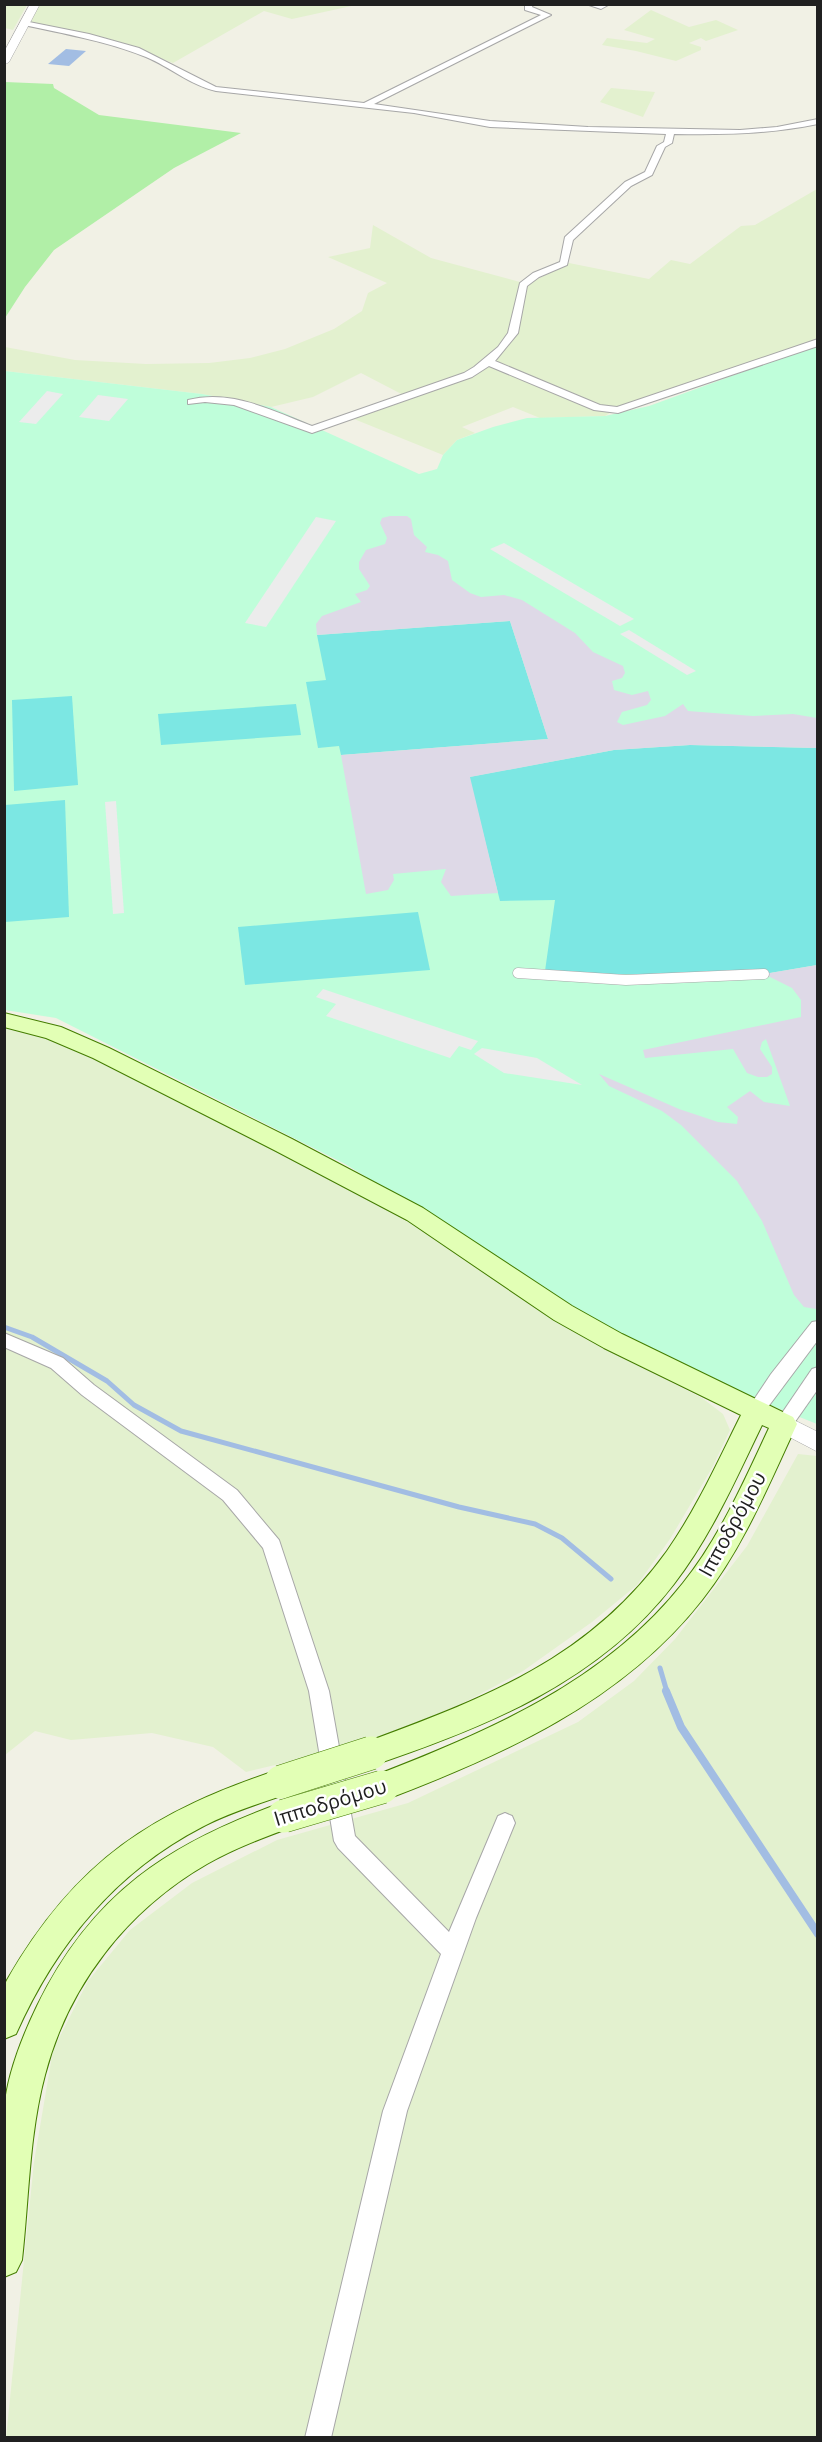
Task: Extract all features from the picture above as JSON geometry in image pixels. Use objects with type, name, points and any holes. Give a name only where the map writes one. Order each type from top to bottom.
[{"type":"main road","points":[[4,1020],[53,1032],[101,1053],[284,1145],[415,1214],[563,1313],[614,1341],[784,1424]]},
{"type":"main road","name":"Ιπποδρόμου","points":[[4,2024],[44,1947],[78,1904],[105,1877],[159,1836],[190,1817],[229,1800],[442,1729],[489,1709],[567,1664],[620,1623],[657,1585],[684,1547],[714,1495],[756,1410]]},
{"type":"main road","name":"Ιπποδρόμου","points":[[4,2260],[27,2077],[46,2021],[75,1964],[109,1921],[150,1883],[211,1844],[284,1816],[382,1787],[469,1753],[529,1723],[589,1688],[643,1645],[693,1592],[745,1506],[784,1424]]},
{"type":"street","points":[[5,61],[35,4]]},
{"type":"street","points":[[363,107],[547,15],[528,8],[529,4]]},
{"type":"street","points":[[589,4],[601,7],[607,4]]},
{"type":"street","points":[[27,23],[123,45],[152,56],[205,87],[363,107],[530,127],[670,133],[740,133],[777,130],[818,122]]},
{"type":"street","points":[[192,402],[209,399],[228,402],[269,413],[312,430],[447,384],[489,362],[510,341],[517,321],[520,291],[524,283],[564,263],[568,239],[627,184],[649,173],[652,160],[660,153],[661,146],[668,142],[670,133]]},
{"type":"street","points":[[489,362],[598,408],[618,410],[818,342]]},
{"type":"street","points":[[518,974],[626,980],[764,974]]},
{"type":"street","points":[[756,1410],[782,1371],[818,1327]]},
{"type":"street","points":[[4,1339],[57,1363],[88,1390],[230,1495],[272,1545],[289,1604],[320,1691],[345,1841],[453,1950]]},
{"type":"street","points":[[818,1374],[784,1424],[818,1443]]},
{"type":"street","points":[[318,2438],[395,2111],[453,1950],[505,1822]]},
{"type":"green space","points":[[5,4],[27,5],[13,30],[5,28]]},
{"type":"green space","points":[[38,5],[356,5],[292,19],[264,11],[173,63],[126,45],[31,22]]},
{"type":"green space","points":[[651,10],[689,27],[716,20],[738,30],[706,41],[701,38],[689,43],[701,47],[701,50],[676,61],[602,45],[607,38],[647,43],[655,39],[624,30]]},
{"type":"green space","points":[[5,82],[53,84],[54,88],[99,115],[241,133],[174,168],[54,250],[25,287],[5,318]]},
{"type":"green space","points":[[611,88],[655,92],[643,117],[600,102]]},
{"type":"green space","points":[[817,189],[817,340],[616,409],[605,416],[540,418],[513,407],[462,427],[475,433],[457,440],[443,455],[354,419],[411,399],[361,373],[313,397],[271,407],[202,394],[5,371],[5,347],[75,360],[146,364],[209,363],[250,358],[285,349],[334,329],[362,311],[368,293],[387,283],[328,257],[370,248],[373,225],[431,258],[520,282],[516,306],[524,309],[523,294],[528,284],[569,263],[649,279],[671,260],[690,264],[741,226],[755,225]]},
{"type":"green space","points":[[817,345],[817,1424],[705,1379],[574,1313],[455,1231],[345,1164],[56,1018],[5,1010],[5,371],[202,394],[271,407],[419,474],[437,469],[443,455],[457,440],[493,427],[527,418],[605,416],[649,406]]},
{"type":"green space","points":[[5,1025],[29,1030],[103,1062],[410,1219],[605,1349],[702,1398],[723,1414],[730,1430],[712,1468],[670,1539],[637,1585],[592,1622],[523,1671],[465,1702],[376,1741],[246,1772],[213,1747],[152,1733],[71,1740],[35,1731],[5,1755]]},
{"type":"green space","points":[[798,1454],[817,1456],[817,2437],[6,2438],[34,2162],[53,2050],[88,1981],[130,1930],[192,1883],[277,1840],[408,1803],[578,1722],[634,1681],[675,1639],[747,1546]]},
{"type":"shaded area","points":[[66,49],[86,51],[69,66],[48,64]]},
{"type":"shaded area","points":[[47,391],[63,394],[36,424],[19,422]]},
{"type":"shaded area","points":[[98,395],[128,399],[109,421],[79,417]]},
{"type":"shaded area","points":[[407,516],[411,519],[414,535],[427,547],[425,552],[438,555],[448,561],[452,580],[470,593],[481,597],[504,595],[522,600],[575,633],[593,652],[623,666],[625,673],[622,678],[612,681],[614,690],[632,695],[648,691],[651,700],[647,705],[622,712],[617,722],[623,725],[665,716],[683,704],[688,711],[753,716],[793,714],[817,718],[817,748],[690,745],[614,750],[470,777],[498,893],[451,896],[441,882],[446,869],[393,874],[394,880],[388,890],[366,894],[341,755],[548,739],[510,621],[317,635],[316,624],[322,616],[361,602],[355,594],[367,590],[370,586],[359,569],[359,562],[366,550],[385,544],[387,538],[380,523],[382,518]]},
{"type":"shaded area","points":[[316,517],[336,521],[266,627],[245,623]]},
{"type":"shaded area","points":[[504,543],[634,619],[620,626],[490,549]]},
{"type":"shaded area","points":[[510,621],[548,739],[341,755],[339,746],[318,748],[306,682],[326,680],[317,635]]},
{"type":"shaded area","points":[[629,630],[696,671],[687,675],[620,634]]},
{"type":"shaded area","points":[[72,696],[78,785],[14,791],[12,700]]},
{"type":"shaded area","points":[[296,704],[301,735],[161,745],[158,714]]},
{"type":"shaded area","points":[[690,745],[817,748],[817,965],[764,974],[762,969],[654,974],[545,971],[555,900],[500,901],[469,777],[614,750]]},
{"type":"shaded area","points":[[65,800],[69,917],[5,922],[5,805]]},
{"type":"shaded area","points":[[116,801],[124,913],[113,914],[105,802]]},
{"type":"shaded area","points":[[418,912],[430,970],[245,985],[238,927]]},
{"type":"shaded area","points":[[817,965],[816,1309],[804,1307],[794,1295],[762,1221],[737,1181],[681,1125],[662,1111],[609,1086],[599,1074],[679,1109],[718,1122],[737,1124],[738,1117],[727,1107],[750,1091],[764,1102],[790,1106],[766,1039],[762,1042],[760,1049],[772,1067],[772,1074],[767,1077],[747,1073],[733,1049],[645,1058],[643,1050],[801,1017],[801,1000],[792,988],[764,974]]},
{"type":"shaded area","points":[[323,989],[478,1041],[471,1050],[459,1046],[450,1058],[326,1016],[336,1004],[316,997]]},
{"type":"shaded area","points":[[482,1048],[537,1058],[582,1085],[504,1073],[474,1054]]},
{"type":"waterway","points":[[4,1327],[32,1337],[107,1381],[134,1405],[181,1431],[459,1507],[535,1524],[562,1538],[611,1579]]},
{"type":"waterway","points":[[660,1668],[667,1692]]},
{"type":"waterway","points":[[666,1691],[681,1727],[818,1934]]}]
